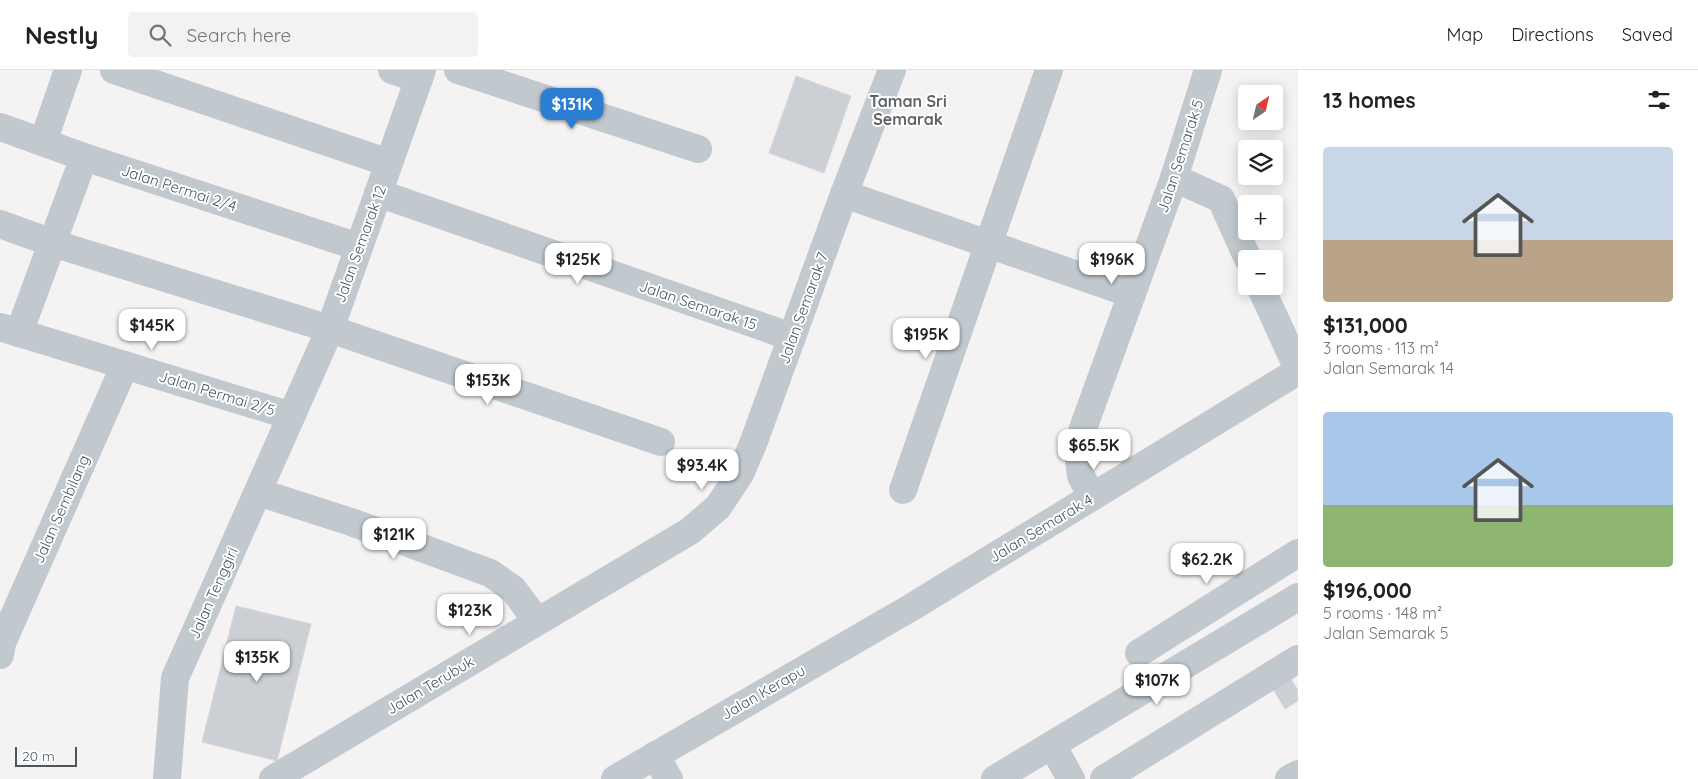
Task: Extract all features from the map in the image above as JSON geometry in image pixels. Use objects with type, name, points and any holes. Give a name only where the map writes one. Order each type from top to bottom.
[{"type":"street","points":[[44,142],[68,70]]},
{"type":"street","points":[[114,70],[389,163]]},
{"type":"street","points":[[392,70],[421,75]]},
{"type":"street","points":[[458,70],[698,149]]},
{"type":"street","name":"Jalan Semarak 7","points":[[690,531],[718,507],[740,474],[753,444],[844,194],[892,70]]},
{"type":"street","points":[[903,490],[1048,70]]},
{"type":"street","name":"Jalan Semarak 5","points":[[1092,497],[1081,476],[1077,445],[1174,178],[1208,70]]},
{"type":"street","name":"Jalan Semarak 12","points":[[291,416],[330,329],[421,75]]},
{"type":"street","name":"Jalan Permai 2/4","points":[[0,127],[84,157],[359,247]]},
{"type":"street","points":[[9,330],[52,243],[84,157]]},
{"type":"street","points":[[1174,178],[1220,199],[1244,250]]},
{"type":"street","name":"Jalan Semarak 15","points":[[378,193],[792,337]]},
{"type":"street","points":[[844,194],[1132,294]]},
{"type":"street","points":[[0,224],[52,243],[330,329],[661,442]]},
{"type":"street","points":[[1264,295],[1298,370]]},
{"type":"street","name":"Jalan Permai 2/5","points":[[9,330],[291,416]]},
{"type":"street","name":"Jalan Sembilang","points":[[0,655],[2,643],[125,365]]},
{"type":"street","name":"Jalan Semarak 4","points":[[912,607],[1298,370]]},
{"type":"street","name":"Jalan Tenggiri","points":[[167,779],[175,678],[291,416]]},
{"type":"street","points":[[258,492],[351,522],[490,573],[513,589],[537,621]]},
{"type":"street","name":"Jalan Terubuk","points":[[273,779],[690,531]]},
{"type":"street","points":[[1139,653],[1298,553]]},
{"type":"street","points":[[995,779],[1298,597]]},
{"type":"street","name":"Jalan Kerapu","points":[[615,779],[912,607]]},
{"type":"street","points":[[1104,779],[1298,660]]},
{"type":"street","points":[[1052,745],[1071,779]]},
{"type":"street","points":[[655,755],[670,779]]},
{"type":"street","points":[[1289,779],[1298,774]]},
{"type":"building","points":[[796,76],[851,96],[824,173],[769,153]]},
{"type":"building","points":[[236,606],[311,624],[277,761],[202,742]]},
{"type":"building","points":[[1291,679],[1298,690],[1298,701],[1285,709],[1273,689]]},
{"type":"district","name":"Taman Sri Semarak","points":[[908,110]]}]
